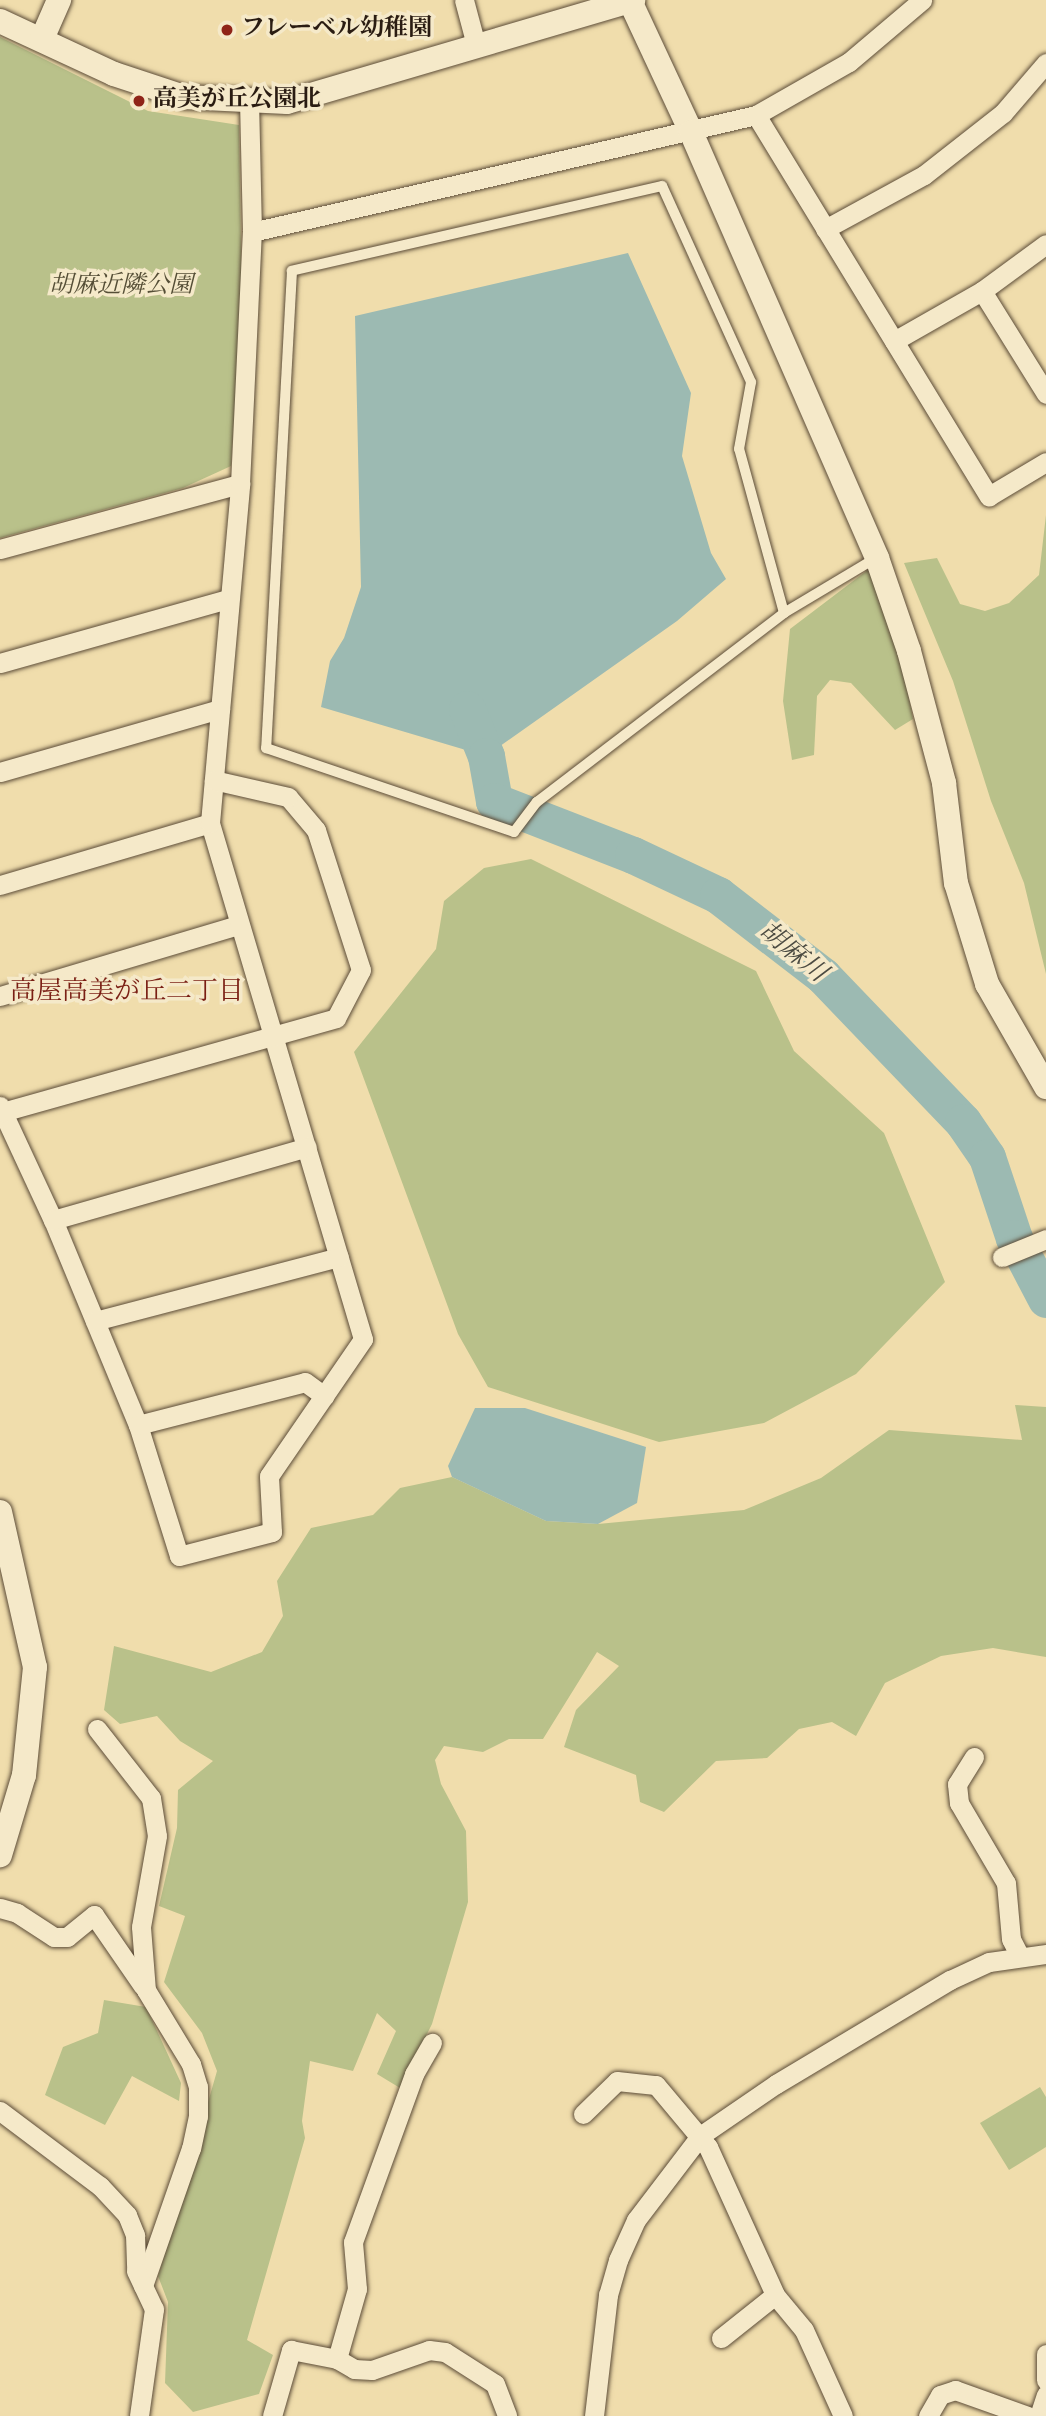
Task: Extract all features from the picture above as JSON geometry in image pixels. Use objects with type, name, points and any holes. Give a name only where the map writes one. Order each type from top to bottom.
[{"type":"street","points":[[42,39],[59,0]]},
{"type":"street","points":[[464,0],[476,45]]},
{"type":"street","points":[[252,232],[755,115],[849,62],[922,0]]},
{"type":"street","points":[[0,21],[114,74],[184,97],[249,103],[287,102],[631,1],[877,558],[909,651],[944,783],[957,883],[987,984],[1046,1087]]},
{"type":"street","points":[[825,229],[924,175],[1003,113],[1046,64]]},
{"type":"street","points":[[214,780],[288,797],[316,830],[361,970],[335,1018],[270,1034],[1,1109],[53,1220],[138,1425],[179,1556],[272,1532],[269,1476],[363,1339],[307,1147],[270,1034],[210,823],[240,484],[252,232],[249,103]]},
{"type":"street","points":[[755,115],[989,496],[1046,462]]},
{"type":"street","points":[[894,341],[982,291],[1046,244]]},
{"type":"street","points":[[982,291],[1046,394]]},
{"type":"street","points":[[0,550],[240,484]]},
{"type":"street","points":[[0,663],[228,599]]},
{"type":"street","points":[[0,772],[220,709]]},
{"type":"street","points":[[0,885],[210,823]]},
{"type":"street","points":[[0,996],[238,925]]},
{"type":"street","points":[[53,1220],[307,1147]]},
{"type":"street","points":[[1002,1256],[1046,1239]]},
{"type":"street","points":[[95,1321],[339,1257]]},
{"type":"street","points":[[138,1425],[304,1382],[324,1396]]},
{"type":"street","points":[[0,1512],[35,1667],[24,1775],[0,1855]]},
{"type":"street","points":[[97,1729],[151,1798],[156,1836],[141,1927],[146,1990]]},
{"type":"street","points":[[974,1757],[957,1784],[959,1803],[1006,1883],[1011,1939],[1019,1955]]},
{"type":"street","points":[[0,1908],[17,1913],[54,1937],[67,1937],[94,1915],[146,1990],[191,2064],[198,2087],[198,2116],[143,2287]]},
{"type":"street","points":[[594,2416],[608,2295],[618,2260],[636,2220],[700,2136],[776,2084],[950,1980],[1019,1955],[1046,1954]]},
{"type":"street","points":[[337,2359],[357,2289],[354,2242],[414,2074],[432,2043]]},
{"type":"street","points":[[583,2114],[617,2081],[645,2081],[656,2085],[700,2136],[775,2295],[804,2330],[844,2416]]},
{"type":"street","points":[[0,2111],[100,2186],[127,2215],[135,2235],[136,2271],[153,2309],[139,2416]]},
{"type":"street","points":[[721,2338],[775,2295]]},
{"type":"street","points":[[272,2416],[291,2350],[337,2359],[354,2369],[372,2370],[429,2350],[445,2352],[495,2384],[506,2416]]},
{"type":"street","points":[[1046,2354],[1046,2380]]},
{"type":"street","points":[[928,2416],[940,2395],[955,2390],[1028,2416]]},
{"type":"street","points":[[1039,2416],[1046,2395]]},
{"type":"lane","points":[[785,613],[739,449],[751,382],[662,186],[292,271],[266,748],[514,832],[537,802],[785,613],[877,558]]},
{"type":"green space","name":"胡麻近隣公園","points":[[0,37],[148,111],[239,125],[242,308],[231,466],[183,488],[0,538]]},
{"type":"green space","points":[[1046,515],[1046,974],[1024,883],[991,801],[953,681],[904,563],[937,558],[960,604],[985,611],[1009,603],[1039,575]]},
{"type":"green space","points":[[869,569],[899,644],[913,719],[895,730],[851,683],[830,680],[817,696],[814,755],[792,760],[783,701],[790,629]]},
{"type":"green space","points":[[531,859],[756,971],[794,1051],[884,1133],[945,1282],[856,1374],[764,1423],[659,1442],[488,1387],[458,1334],[354,1052],[436,949],[444,901],[484,868]]},
{"type":"green space","points":[[1015,1405],[1046,1407],[1046,1657],[993,1648],[941,1656],[885,1683],[856,1736],[832,1722],[799,1729],[767,1758],[716,1761],[664,1812],[640,1802],[636,1775],[564,1747],[576,1710],[619,1666],[597,1652],[543,1739],[509,1739],[483,1752],[444,1746],[435,1760],[441,1784],[466,1831],[468,1902],[432,2024],[400,2088],[377,2074],[396,2031],[377,2013],[353,2071],[310,2061],[302,2121],[305,2138],[247,2340],[273,2355],[259,2394],[193,2412],[165,2383],[168,2302],[158,2276],[217,2071],[202,2033],[164,1982],[185,1916],[159,1906],[177,1828],[178,1790],[213,1761],[180,1741],[157,1716],[120,1724],[104,1710],[114,1646],[211,1672],[262,1652],[283,1616],[277,1581],[311,1528],[373,1515],[400,1488],[452,1477],[546,1521],[598,1524],[744,1510],[821,1478],[889,1430],[1022,1440]]},
{"type":"green space","points":[[104,2000],[146,2007],[181,2083],[179,2101],[132,2076],[105,2125],[45,2095],[63,2047],[98,2033]]},
{"type":"green space","points":[[1040,2087],[1046,2097],[1046,2147],[1009,2170],[980,2123]]},
{"type":"water","points":[[628,253],[691,393],[682,456],[711,553],[726,579],[677,621],[486,756],[321,707],[330,661],[344,638],[361,587],[355,316]]},
{"type":"water","points":[[475,1408],[525,1408],[646,1447],[637,1503],[598,1524],[546,1521],[452,1477],[448,1466]]},
{"type":"waterway","name":"胡麻川","points":[[467,709],[486,756],[494,801],[633,855],[718,895],[823,976],[963,1122],[987,1157],[1014,1238],[1046,1299]]},
{"type":"place","name":"フレーベル幼稚園","points":[[227,30]]},
{"type":"place","name":"高美が丘公園北","points":[[139,101]]},
{"type":"district","name":"高屋高美が丘二丁目","points":[[127,993]]}]
